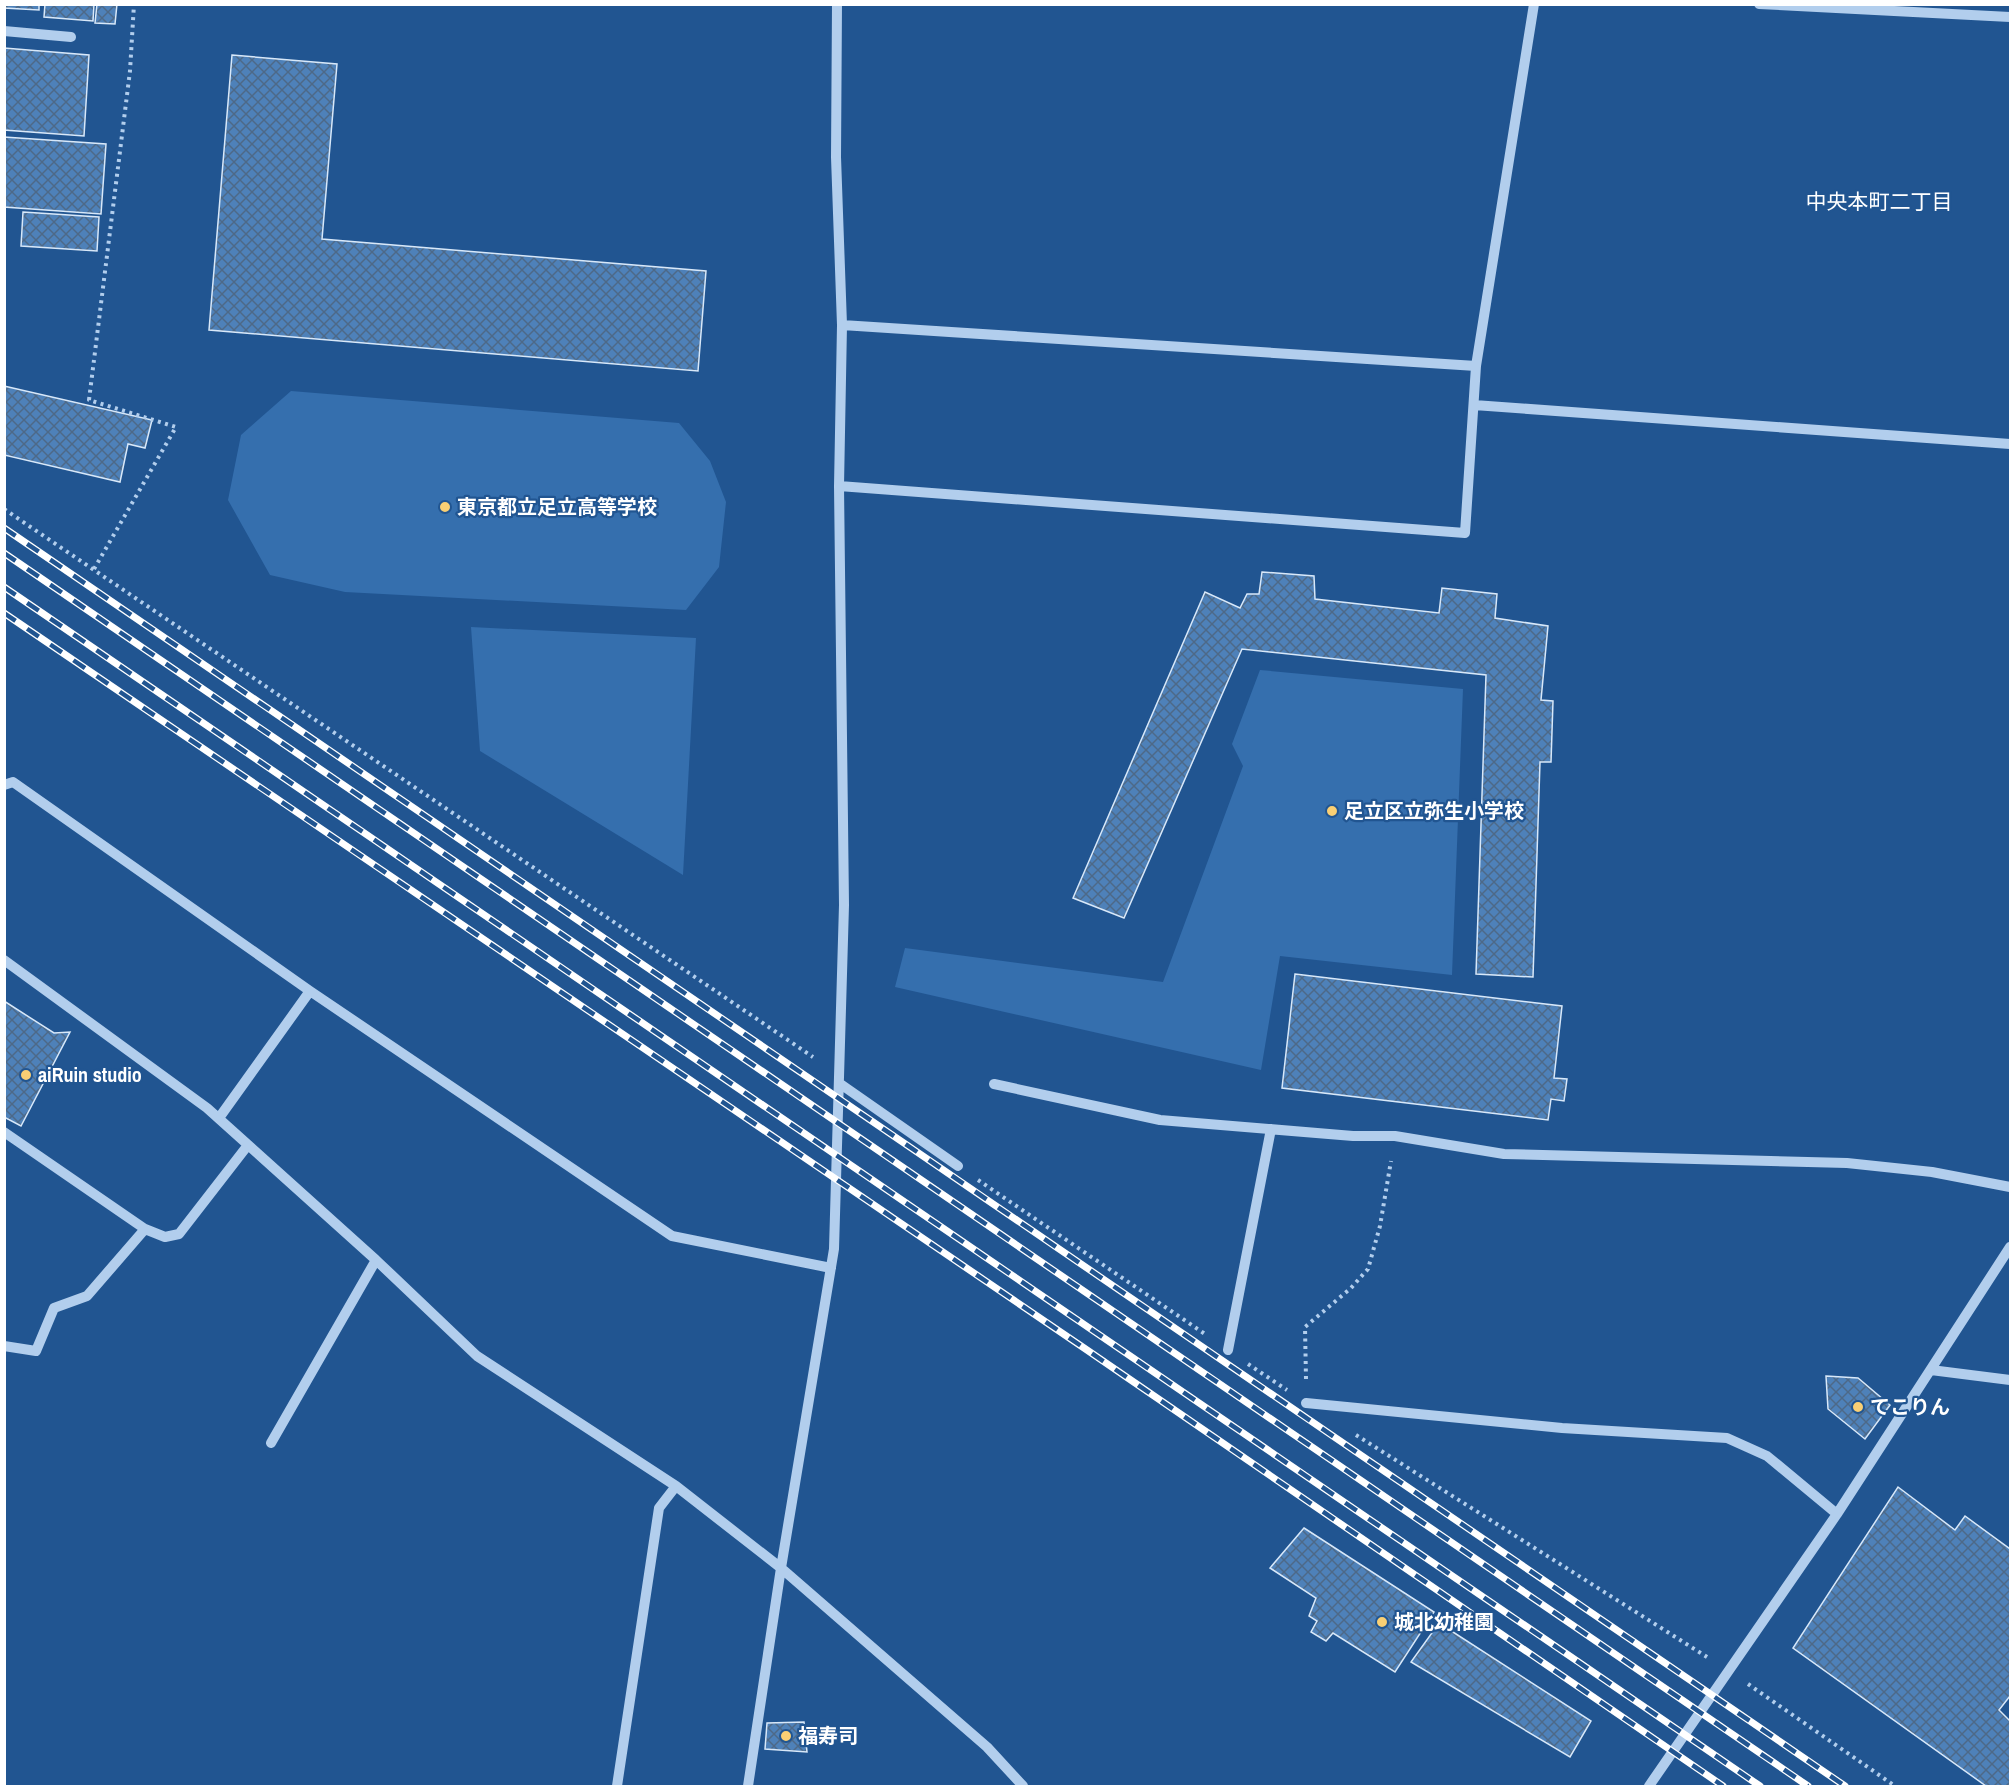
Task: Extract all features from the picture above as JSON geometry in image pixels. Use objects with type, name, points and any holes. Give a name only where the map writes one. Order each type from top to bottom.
[{"type":"street","points":[[748,1786],[781,1568],[834,1249],[843,905],[839,486],[842,325],[836,157],[837,4]]},
{"type":"street","points":[[839,486],[1465,533],[1476,366],[1534,4]]},
{"type":"street","points":[[1759,4],[2010,17]]},
{"type":"street","points":[[4,31],[71,37]]},
{"type":"street","points":[[842,325],[1476,366]]},
{"type":"street","points":[[1474,405],[2010,444]]},
{"type":"street","points":[[4,785],[13,782],[310,991],[672,1236],[831,1268]]},
{"type":"street","points":[[4,960],[219,1119],[376,1260],[477,1356],[676,1486],[781,1568],[987,1747],[1023,1786]]},
{"type":"street","points":[[219,1119],[310,991]]},
{"type":"street","points":[[839,1079],[957,1166]]},
{"type":"street","points":[[994,1084],[1160,1120],[1353,1136],[1395,1136],[1504,1154],[1846,1163],[1932,1172],[2010,1187]]},
{"type":"street","points":[[1228,1350],[1271,1129]]},
{"type":"street","points":[[4,1132],[145,1229],[165,1237],[179,1234],[248,1145]]},
{"type":"street","points":[[4,1346],[36,1352],[54,1308],[87,1296],[145,1229]]},
{"type":"street","points":[[1649,1786],[1837,1514],[2010,1247]]},
{"type":"street","points":[[271,1443],[376,1260]]},
{"type":"street","points":[[1931,1370],[2010,1380]]},
{"type":"street","points":[[1306,1403],[1562,1428],[1727,1438],[1767,1456],[1837,1514]]},
{"type":"street","points":[[617,1786],[659,1508],[676,1486]]},
{"type":"path","points":[[94,569],[176,427],[89,400],[130,71],[134,4]]},
{"type":"path","points":[[4,509],[839,1079]]},
{"type":"path","points":[[1306,1403],[1305,1327],[1351,1288],[1368,1269],[1380,1226],[1395,1136]]},
{"type":"path","points":[[957,1166],[1306,1403]]},
{"type":"path","points":[[1347,1429],[1729,1671],[1895,1786]]},
{"type":"shaded area","points":[[291,391],[679,423],[710,461],[726,502],[719,567],[686,610],[345,592],[270,575],[228,500],[241,435]]},
{"type":"shaded area","points":[[471,627],[696,638],[683,875],[480,751]]},
{"type":"shaded area","points":[[1260,670],[1463,689],[1452,975],[1280,956],[1261,1070],[895,987],[905,948],[1163,982],[1243,766],[1232,744]]},
{"type":"building","points":[[4,4],[39,4],[39,10],[4,8]]},
{"type":"building","points":[[45,4],[94,4],[93,21],[44,17]]},
{"type":"building","points":[[97,4],[117,4],[115,24],[95,23]]},
{"type":"building","points":[[4,48],[89,55],[84,136],[4,130]]},
{"type":"building","points":[[232,55],[337,64],[322,239],[706,271],[698,371],[209,330]]},
{"type":"building","points":[[4,137],[106,144],[101,214],[4,207]]},
{"type":"building","points":[[23,212],[99,217],[97,251],[21,246]]},
{"type":"building","points":[[4,386],[152,420],[145,448],[128,444],[120,482],[4,455]]},
{"type":"building","points":[[1262,572],[1314,576],[1315,599],[1439,613],[1442,588],[1497,594],[1495,618],[1548,626],[1541,700],[1553,701],[1551,762],[1540,762],[1533,977],[1476,974],[1486,675],[1242,649],[1124,918],[1073,898],[1205,592],[1240,608],[1247,594],[1259,594]]},
{"type":"building","points":[[1295,974],[1562,1006],[1554,1078],[1567,1079],[1564,1101],[1551,1099],[1548,1120],[1282,1088]]},
{"type":"building","name":"aiRuin studio","points":[[4,1001],[54,1033],[70,1032],[21,1126],[4,1117]]},
{"type":"building","name":"てこりん","points":[[1826,1376],[1858,1378],[1890,1405],[1865,1439],[1828,1409]]},
{"type":"building","points":[[1898,1487],[1955,1530],[1965,1516],[2010,1549],[2010,1696],[1999,1710],[2010,1721],[2010,1786],[1986,1786],[1793,1648]]},
{"type":"building","points":[[1304,1528],[1434,1612],[1395,1672],[1333,1633],[1326,1641],[1311,1632],[1317,1621],[1309,1616],[1316,1598],[1270,1568]]},
{"type":"building","points":[[1439,1623],[1591,1721],[1570,1757],[1411,1662]]},
{"type":"building","name":"福寿司","points":[[804,1722],[807,1752],[765,1749],[767,1723]]},
{"type":"railway","points":[[4,528],[1845,1786]]},
{"type":"railway","points":[[4,553],[1808,1786]]},
{"type":"railway","points":[[4,587],[1760,1786]]},
{"type":"railway","points":[[4,613],[1723,1786]]},
{"type":"place","name":"東京都立足立高等学校","points":[[445,507]]},
{"type":"place","name":"足立区立弥生小学校","points":[[1332,811]]},
{"type":"place","name":"aiRuin studio","points":[[26,1075]]},
{"type":"place","name":"てこりん","points":[[1858,1407]]},
{"type":"place","name":"城北幼稚園","points":[[1382,1622]]},
{"type":"place","name":"福寿司","points":[[786,1736]]},
{"type":"district","name":"中央本町二丁目","points":[[1879,202]]}]
